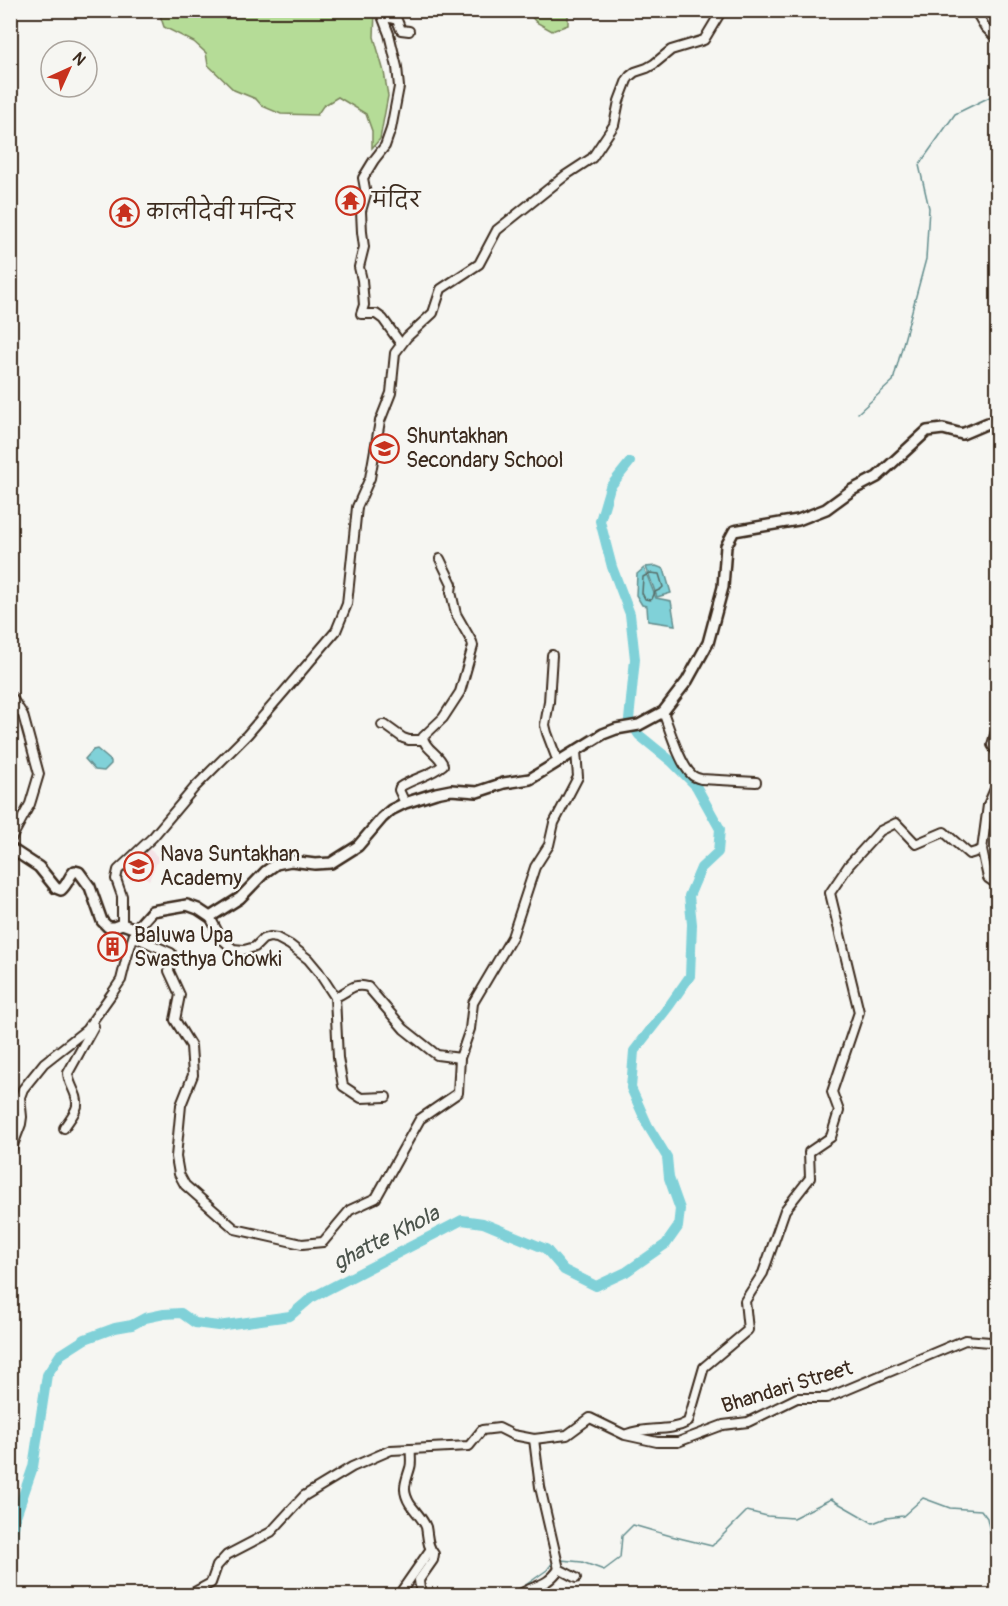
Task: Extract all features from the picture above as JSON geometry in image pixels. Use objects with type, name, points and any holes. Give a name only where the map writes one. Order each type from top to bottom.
[{"type":"street","points":[[122,924],[122,896],[116,879],[118,870],[153,837],[195,787],[247,735],[336,631],[347,604],[357,507],[370,478],[380,421],[391,393],[395,353],[401,344],[433,314],[441,289],[478,264],[497,230],[566,175],[592,158],[614,125],[630,76],[654,64],[671,50],[704,40],[722,10]]},
{"type":"street","points":[[975,10],[985,27],[998,40]]},
{"type":"street","points":[[401,344],[376,314],[361,314],[364,305],[359,267],[364,247],[361,210],[366,194],[363,178],[385,146],[399,87],[398,67],[382,16],[397,20],[401,30],[409,31]]},
{"type":"street","points":[[210,917],[240,898],[276,864],[291,861],[331,863],[358,846],[382,818],[405,803],[451,790],[477,792],[504,783],[530,779],[603,734],[639,725],[663,712],[687,681],[708,643],[723,587],[726,546],[735,531],[798,520],[826,509],[852,490],[877,477],[927,431],[943,429],[962,434],[998,421]]},
{"type":"street","points":[[405,803],[399,790],[400,787],[443,765],[441,759],[424,742],[424,734],[443,718],[460,692],[472,646],[456,614],[451,592],[452,584],[440,559]]},
{"type":"street","points":[[552,655],[545,725],[558,762]]},
{"type":"street","points":[[10,695],[23,715],[39,774],[30,804],[10,841]]},
{"type":"street","points":[[663,712],[682,760],[690,773],[701,779],[756,782]]},
{"type":"street","points":[[382,725],[406,739],[423,740]]},
{"type":"street","points":[[998,729],[992,745],[998,754]]},
{"type":"street","points":[[136,929],[138,938],[171,953],[169,971],[180,995],[175,1020],[191,1046],[193,1075],[181,1105],[177,1157],[179,1174],[185,1185],[235,1228],[302,1244],[323,1242],[350,1210],[376,1198],[420,1119],[458,1093],[460,1058],[470,1029],[472,1003],[512,937],[535,867],[549,845],[554,823],[578,777],[576,751]]},
{"type":"street","points":[[998,782],[988,805],[982,850],[988,878],[998,885]]},
{"type":"street","points":[[625,1435],[637,1430],[677,1428],[688,1422],[704,1367],[748,1330],[745,1301],[763,1273],[785,1210],[810,1178],[809,1152],[831,1137],[839,1111],[832,1092],[859,1012],[830,893],[849,865],[880,831],[896,823],[916,844],[944,832],[969,854],[982,850]]},
{"type":"street","points":[[10,848],[39,867],[56,888],[62,890],[68,885],[72,872],[79,872],[90,887],[102,921],[108,927],[122,924],[136,929]]},
{"type":"street","points":[[10,1153],[22,1117],[20,1096],[23,1089],[44,1063],[86,1030],[121,980],[136,929],[152,911],[187,905],[210,917],[221,938],[233,949],[244,950],[255,947],[263,939],[270,937],[291,945],[308,959],[335,997],[338,1058],[343,1086],[361,1098],[386,1097]]},
{"type":"street","points":[[335,997],[353,986],[361,984],[368,987],[404,1029],[433,1052],[460,1058]]},
{"type":"street","points":[[64,1128],[77,1107],[77,1098],[68,1080],[68,1073],[105,1003]]},
{"type":"street","name":"Bhandari Street","points":[[187,1596],[211,1583],[217,1566],[227,1555],[271,1532],[304,1496],[352,1467],[391,1450],[469,1446],[482,1430],[499,1428],[513,1435],[534,1439],[567,1435],[590,1418],[625,1435],[657,1442],[678,1442],[723,1425],[748,1422],[797,1398],[826,1398],[965,1340],[998,1341]]},
{"type":"street","points":[[517,1596],[525,1590],[543,1585],[552,1579],[559,1569],[540,1487],[534,1439]]},
{"type":"street","points":[[411,1449],[411,1466],[404,1486],[409,1501],[425,1525],[430,1550],[434,1554],[433,1560],[419,1580],[421,1596]]},
{"type":"street","points":[[398,1596],[430,1550]]},
{"type":"street","points":[[559,1569],[576,1578]]},
{"type":"shaded area","name":"Nava Suntakhan Academy","points":[[146,846],[159,858],[149,880],[140,874],[131,881],[121,870]]},
{"type":"green space","points":[[161,11],[375,11],[374,37],[388,96],[380,139],[372,148],[372,131],[366,114],[338,97],[323,106],[317,115],[281,114],[262,106],[256,99],[234,90],[208,65],[206,53],[194,42],[164,27]]},
{"type":"green space","points":[[530,11],[568,11],[568,25],[552,31],[536,22],[529,14]]},
{"type":"water","points":[[656,566],[664,569],[671,593],[657,597],[646,567]]},
{"type":"water","points":[[644,568],[656,598],[671,601],[675,625],[648,621],[647,606],[642,605],[636,595],[637,574]]},
{"type":"water","points":[[97,749],[111,761],[104,771],[95,770],[85,759]]},
{"type":"waterway","points":[[858,413],[893,381],[926,259],[929,208],[919,165],[955,114],[998,93]]},
{"type":"waterway","name":"ghatte Khola","points":[[10,1553],[16,1516],[33,1467],[47,1375],[60,1355],[85,1339],[115,1328],[132,1325],[145,1318],[164,1314],[181,1313],[195,1323],[218,1326],[290,1316],[311,1298],[462,1220],[483,1223],[546,1249],[564,1270],[596,1286],[626,1272],[666,1244],[678,1227],[680,1209],[669,1178],[667,1157],[648,1126],[631,1088],[634,1051],[690,976],[692,924],[689,896],[701,868],[718,852],[720,829],[696,786],[671,761],[639,735],[629,720],[635,659],[630,614],[612,567],[600,521],[610,487],[630,462]]},
{"type":"waterway","points":[[561,1560],[582,1562],[604,1570],[620,1558],[622,1536],[633,1525],[712,1546],[747,1511],[767,1516],[793,1518],[831,1499],[873,1523],[886,1518],[903,1516],[923,1498],[950,1508],[981,1510],[987,1518],[992,1541],[998,1544]]},
{"type":"waterway","points":[[510,1596],[547,1570],[554,1561]]},
{"type":"place","name":"मंदिर","points":[[351,200]]},
{"type":"place","name":"कालीदेवी मन्दिर","points":[[125,212]]},
{"type":"place","name":"Shuntakhan Secondary School","points":[[385,448]]},
{"type":"place","name":"Nava Suntakhan Academy","points":[[139,866]]},
{"type":"place","name":"Baluwa Upa Swasthya Chowki","points":[[113,947]]}]
